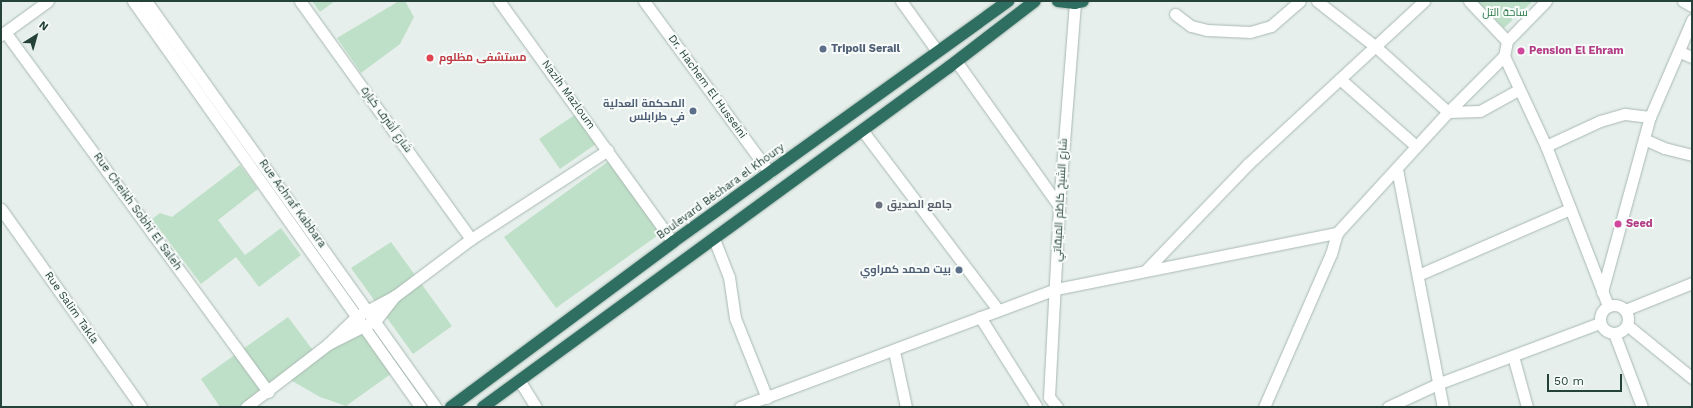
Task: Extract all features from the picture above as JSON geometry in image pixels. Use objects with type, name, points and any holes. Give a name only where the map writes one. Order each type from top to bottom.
[{"type":"highway","name":"Boulevard Béchara el Khoury","points":[[451,407],[673,242],[1008,1]]},
{"type":"highway","points":[[483,407],[714,239],[1035,1]]},
{"type":"highway","points":[[1058,1],[1079,2]]},
{"type":"street","points":[[3,33],[48,1]]},
{"type":"street","name":"Rue Achraf Kabbara","points":[[133,1],[420,407]]},
{"type":"street","name":"Rue Achraf Kabbara","points":[[146,1],[368,308],[436,407]]},
{"type":"street","name":"شارع أشرف كبارة","points":[[300,1],[472,239]]},
{"type":"street","name":"Nazih Mazloum","points":[[499,1],[673,242]]},
{"type":"street","name":"Dr. Hachem El Husseini","points":[[644,1],[770,173]]},
{"type":"street","points":[[901,1],[937,51]]},
{"type":"street","points":[[1175,14],[1191,26],[1207,30],[1250,32],[1271,26],[1300,1]]},
{"type":"street","points":[[1146,270],[1248,164],[1424,1]]},
{"type":"street","points":[[1469,1],[1507,42]]},
{"type":"street","points":[[1264,407],[1331,254],[1337,233],[1448,112],[1504,56],[1507,42],[1546,1]]},
{"type":"street","points":[[1683,1],[1692,6]]},
{"type":"street","name":"شارع الشيخ كاظم الميقاتي","points":[[1049,397],[1056,289],[1059,206],[1079,2]]},
{"type":"street","points":[[1318,2],[1376,47],[1448,112],[1480,111],[1518,90]]},
{"type":"street","points":[[1602,292],[1650,117],[1680,52],[1692,20]]},
{"type":"street","name":"Rue Cheikh Sobhi El Saleh","points":[[3,33],[268,392]]},
{"type":"street","points":[[1680,52],[1692,57]]},
{"type":"street","points":[[1504,56],[1518,90],[1546,146],[1608,306]]},
{"type":"street","points":[[956,61],[1059,206]]},
{"type":"street","points":[[1340,79],[1416,146]]},
{"type":"street","points":[[1546,146],[1600,121],[1625,114],[1650,117]]},
{"type":"street","points":[[862,130],[998,310]]},
{"type":"street","points":[[1644,139],[1692,155]]},
{"type":"street","points":[[246,407],[268,392],[328,344],[356,316],[368,308],[395,296],[472,239],[608,150]]},
{"type":"street","points":[[1397,169],[1440,383],[1443,407]]},
{"type":"street","name":"Rue Salim Takla","points":[[1,209],[141,407]]},
{"type":"street","points":[[1418,275],[1570,209]]},
{"type":"street","points":[[740,407],[894,351],[1056,289],[1337,233]]},
{"type":"street","points":[[714,239],[729,277],[735,318],[767,398]]},
{"type":"street","points":[[1625,310],[1692,283]]},
{"type":"street","points":[[328,344],[376,320],[395,296]]},
{"type":"street","points":[[1617,305],[1625,310],[1628,317],[1627,325],[1622,331],[1614,334],[1605,331],[1600,323],[1602,311],[1608,306],[1617,305]]},
{"type":"street","points":[[980,317],[1035,406],[1049,397],[1057,407]]},
{"type":"street","points":[[1388,407],[1440,383],[1600,323]]},
{"type":"street","points":[[1627,325],[1692,378]]},
{"type":"street","points":[[1614,334],[1642,407]]},
{"type":"street","points":[[894,351],[906,407]]},
{"type":"street","points":[[1513,356],[1527,407]]},
{"type":"street","points":[[519,380],[536,407]]},
{"type":"green space","points":[[312,1],[335,1],[320,12]]},
{"type":"green space","points":[[399,1],[405,1],[414,17],[400,44],[361,73],[337,38]]},
{"type":"green space","name":"ساحة التل","points":[[1477,1],[1533,1],[1504,28]]},
{"type":"green space","points":[[576,114],[596,144],[560,169],[539,139]]},
{"type":"green space","points":[[609,161],[661,233],[556,308],[504,237]]},
{"type":"green space","points":[[240,165],[258,189],[218,220],[245,255],[281,228],[301,255],[259,287],[236,257],[201,284],[152,219],[160,213],[172,217]]},
{"type":"green space","points":[[391,242],[452,326],[413,354],[351,268]]},
{"type":"green space","points":[[288,317],[315,353],[365,319],[402,366],[346,406],[320,397],[287,378],[238,407],[220,407],[201,379]]},
{"type":"place","name":"Tripoli Serail","points":[[823,49]]},
{"type":"place","name":"Pension El Ehram","points":[[1521,51]]},
{"type":"place","name":"مستشفى مظلوم","points":[[430,58]]},
{"type":"place","name":"المحكمة العدلية في طرابلس","points":[[693,111]]},
{"type":"place","name":"جامع الصديق","points":[[879,205]]},
{"type":"place","name":"Seed","points":[[1618,224]]},
{"type":"place","name":"بيت محمد كمراوي","points":[[959,270]]}]
